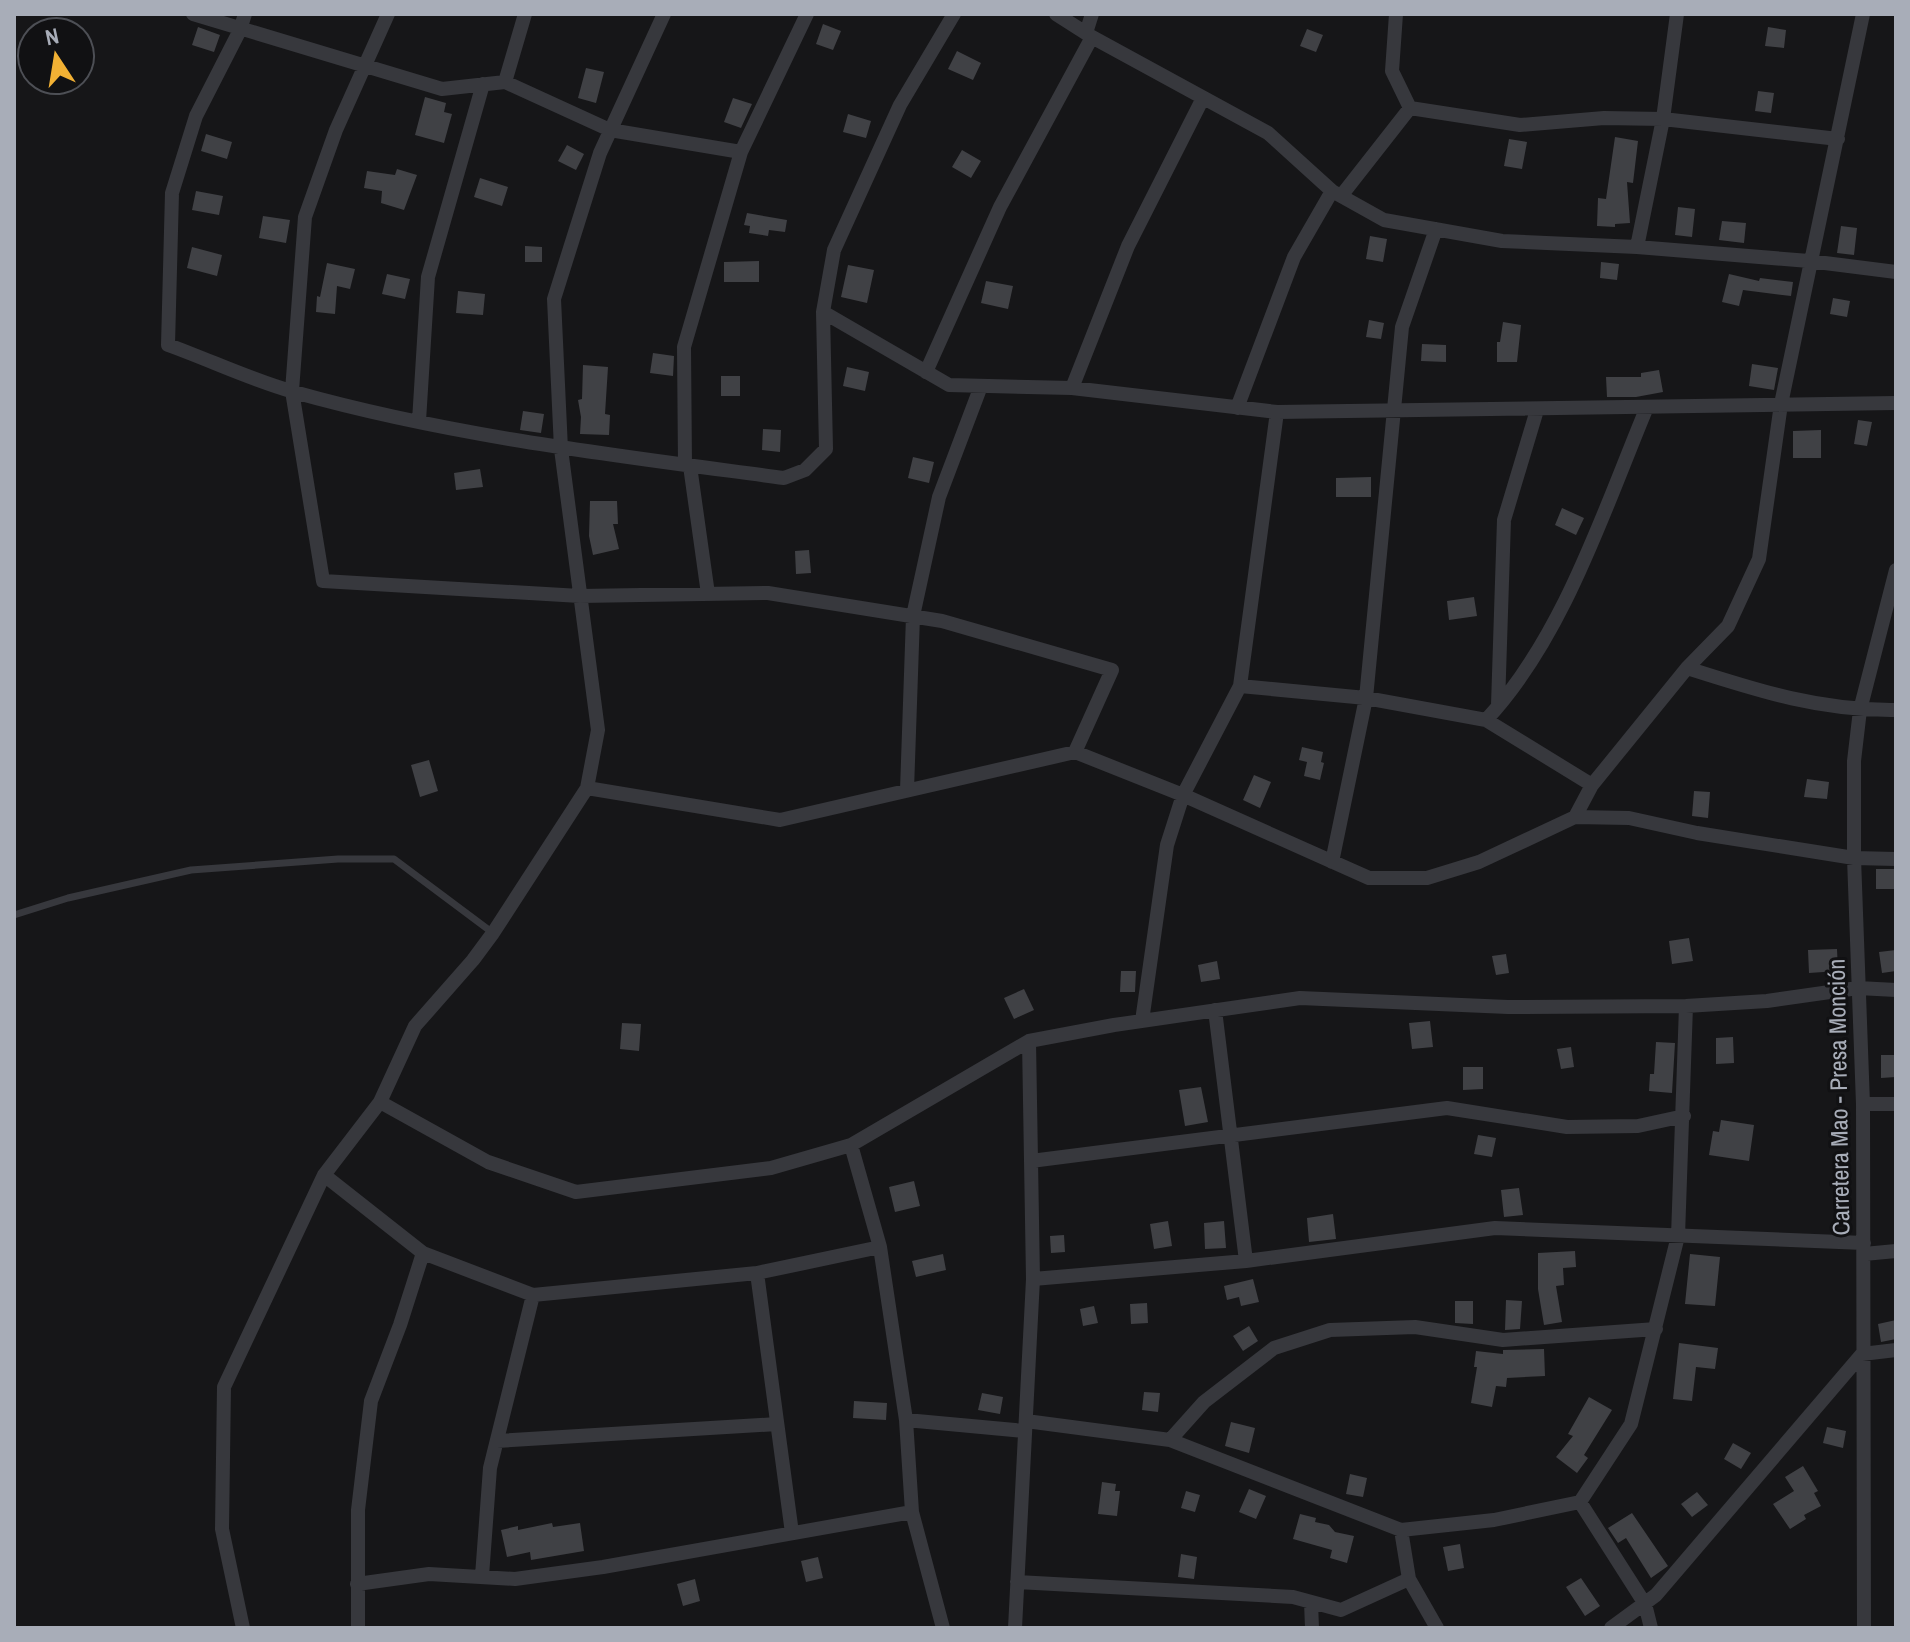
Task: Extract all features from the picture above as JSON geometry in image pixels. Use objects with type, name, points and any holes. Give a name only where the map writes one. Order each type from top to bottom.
[{"type":"street","points":[[193,14],[442,89],[505,82],[610,130],[741,152]]},
{"type":"street","points":[[245,14],[240,30],[196,116],[172,193],[168,345],[292,391],[419,421],[561,449],[784,478],[805,470],[826,449],[823,312],[834,250],[900,105],[954,14]]},
{"type":"street","points":[[388,14],[336,130],[305,217],[292,391],[323,581],[580,596],[768,593],[942,621],[1112,670],[1075,752]]},
{"type":"street","points":[[505,82],[525,14]]},
{"type":"street","points":[[243,1628],[222,1529],[224,1387],[324,1175],[380,1102],[415,1026],[493,933],[587,788],[598,730],[561,449],[554,299],[600,153],[664,14]]},
{"type":"street","points":[[708,594],[687,465],[684,347],[741,152],[807,14]]},
{"type":"street","points":[[1056,14],[1268,133],[1336,194],[1384,220],[1502,241],[1637,247],[1809,261],[1896,272]]},
{"type":"street","points":[[926,372],[1000,207],[1089,35],[1092,14]]},
{"type":"street","points":[[1396,14],[1392,71],[1410,108]]},
{"type":"street","points":[[1637,247],[1663,119],[1677,14]]},
{"type":"street","points":[[1575,817],[1592,785],[1687,668],[1728,626],[1759,559],[1781,404],[1862,14],[1854,14]]},
{"type":"street","points":[[419,421],[428,277],[483,84]]},
{"type":"street","points":[[1072,388],[1128,246],[1203,98]]},
{"type":"street","points":[[1410,108],[1520,125],[1604,118],[1663,119],[1838,139]]},
{"type":"street","points":[[1237,408],[1294,257],[1336,194],[1410,108]]},
{"type":"street","points":[[1332,862],[1366,698],[1402,327],[1436,229]]},
{"type":"street","points":[[823,312],[949,385],[1072,388],[1277,412],[1896,403]]},
{"type":"street","points":[[907,790],[913,616],[939,497],[981,386]]},
{"type":"street","points":[[1486,720],[1556,623],[1647,407]]},
{"type":"street","points":[[1498,707],[1504,520],[1537,410]]},
{"type":"street","points":[[1142,1021],[1167,845],[1183,795],[1240,686],[1277,412]]},
{"type":"street","name":"Carretera Mao - Presa Monción","points":[[1864,1628],[1863,1104],[1854,858],[1854,761],[1860,710],[1896,570]]},
{"type":"street","points":[[1687,668],[1781,698],[1860,710],[1896,710]]},
{"type":"street","points":[[1240,686],[1366,698],[1486,720],[1592,785]]},
{"type":"street","points":[[587,788],[780,820],[1075,752],[1183,795],[1369,878],[1427,878],[1479,862],[1575,817],[1629,818],[1697,833],[1854,858],[1896,859]]},
{"type":"street","points":[[380,1102],[488,1162],[576,1192],[771,1168],[851,1145],[1029,1041],[1142,1021],[1300,998],[1508,1007],[1686,1006],[1767,1001],[1858,988],[1896,990]]},
{"type":"street","points":[[906,1420],[1026,1426],[1170,1440],[1401,1530],[1494,1520],[1580,1502],[1631,1424],[1678,1236],[1686,1006]]},
{"type":"street","points":[[1215,1010],[1246,1261]]},
{"type":"street","points":[[1015,1628],[1033,1279],[1029,1041]]},
{"type":"street","points":[[1863,1104],[1896,1104]]},
{"type":"street","points":[[1031,1161],[1447,1108],[1567,1127],[1638,1126],[1684,1116]]},
{"type":"street","points":[[851,1145],[880,1247],[906,1420],[912,1512],[943,1628]]},
{"type":"street","points":[[324,1175],[423,1253],[533,1295],[757,1273],[880,1247]]},
{"type":"street","points":[[1033,1279],[1246,1261],[1495,1228],[1678,1236],[1896,1251]]},
{"type":"street","points":[[358,1628],[358,1510],[371,1401],[423,1253]]},
{"type":"street","points":[[757,1273],[792,1533]]},
{"type":"street","points":[[482,1576],[490,1468],[533,1295]]},
{"type":"street","points":[[1170,1440],[1204,1402],[1274,1348],[1330,1330],[1415,1327],[1503,1340],[1656,1329]]},
{"type":"street","points":[[1611,1628],[1656,1595],[1862,1354],[1896,1350]]},
{"type":"street","points":[[497,1441],[777,1424]]},
{"type":"street","points":[[1580,1502],[1645,1604],[1651,1628]]},
{"type":"street","points":[[357,1584],[429,1574],[515,1579],[603,1567],[912,1512]]},
{"type":"street","points":[[1401,1530],[1409,1579],[1437,1628]]},
{"type":"street","points":[[1017,1582],[1293,1597],[1341,1610],[1409,1579]]},
{"type":"street","points":[[1311,1602],[1312,1628]]},
{"type":"lane","points":[[14,915],[68,898],[191,870],[338,859],[394,859],[493,933]]},
{"type":"building","points":[[823,24],[841,31],[833,50],[816,44]]},
{"type":"building","points":[[198,27],[220,35],[214,52],[192,45]]},
{"type":"building","points":[[1768,27],[1786,30],[1784,48],[1765,46]]},
{"type":"building","points":[[1307,29],[1323,35],[1316,52],[1300,46]]},
{"type":"building","points":[[957,51],[981,63],[973,80],[948,69]]},
{"type":"building","points":[[586,68],[604,72],[596,103],[578,98]]},
{"type":"building","points":[[1758,91],[1774,93],[1771,113],[1755,111]]},
{"type":"building","points":[[425,97],[446,103],[444,112],[452,114],[444,143],[415,135]]},
{"type":"building","points":[[733,98],[752,104],[741,128],[724,122]]},
{"type":"building","points":[[848,114],[871,121],[866,138],[843,132]]},
{"type":"building","points":[[206,134],[232,142],[227,159],[201,151]]},
{"type":"building","points":[[1615,137],[1638,141],[1633,183],[1627,182],[1630,223],[1615,224],[1615,227],[1597,226],[1598,198],[1606,199]]},
{"type":"building","points":[[1509,139],[1527,142],[1522,169],[1504,166]]},
{"type":"building","points":[[567,145],[584,154],[576,170],[558,161]]},
{"type":"building","points":[[962,150],[981,161],[971,178],[952,167]]},
{"type":"building","points":[[397,169],[417,175],[404,210],[381,203],[382,191],[364,188],[367,171],[395,175]]},
{"type":"building","points":[[480,178],[508,187],[502,206],[474,197]]},
{"type":"building","points":[[196,191],[223,196],[219,215],[192,210]]},
{"type":"building","points":[[1678,207],[1695,209],[1692,237],[1675,235]]},
{"type":"building","points":[[747,213],[787,220],[785,232],[769,230],[768,236],[749,233],[750,226],[744,225]]},
{"type":"building","points":[[263,216],[290,220],[286,243],[259,238]]},
{"type":"building","points":[[1722,221],[1746,223],[1744,243],[1719,240]]},
{"type":"building","points":[[1841,226],[1857,228],[1854,255],[1837,253]]},
{"type":"building","points":[[1370,236],[1387,239],[1383,262],[1366,259]]},
{"type":"building","points":[[525,246],[542,247],[542,262],[525,262]]},
{"type":"building","points":[[192,247],[222,255],[217,276],[187,268]]},
{"type":"building","points":[[759,261],[759,282],[724,282],[724,262]]},
{"type":"building","points":[[1601,262],[1619,264],[1617,280],[1600,278]]},
{"type":"building","points":[[327,263],[355,269],[350,289],[337,286],[335,314],[316,312],[317,296],[320,297]]},
{"type":"building","points":[[848,265],[874,270],[867,303],[841,297]]},
{"type":"building","points":[[387,274],[410,279],[405,299],[382,294]]},
{"type":"building","points":[[1729,274],[1759,281],[1760,278],[1793,282],[1791,296],[1743,290],[1739,306],[1722,302]]},
{"type":"building","points":[[986,281],[1013,286],[1008,309],[981,303]]},
{"type":"building","points":[[458,291],[485,294],[483,315],[456,313]]},
{"type":"building","points":[[1833,298],[1850,301],[1847,317],[1830,314]]},
{"type":"building","points":[[1369,320],[1384,323],[1381,339],[1366,337]]},
{"type":"building","points":[[1503,322],[1521,325],[1517,362],[1497,362],[1497,342],[1500,342]]},
{"type":"building","points":[[1422,344],[1446,345],[1446,362],[1421,361]]},
{"type":"building","points":[[653,353],[674,356],[673,376],[650,373]]},
{"type":"building","points":[[1752,364],[1778,368],[1774,390],[1749,386]]},
{"type":"building","points":[[583,365],[608,367],[605,414],[610,415],[609,435],[580,434],[578,400],[582,399]]},
{"type":"building","points":[[847,367],[869,372],[865,391],[843,386]]},
{"type":"building","points":[[1659,370],[1663,392],[1636,397],[1607,397],[1606,377],[1641,377],[1641,373]]},
{"type":"building","points":[[721,376],[740,376],[740,396],[721,396]]},
{"type":"building","points":[[523,411],[544,414],[541,433],[520,430]]},
{"type":"building","points":[[1858,420],[1872,422],[1867,446],[1854,444]]},
{"type":"building","points":[[763,429],[781,430],[780,452],[762,450]]},
{"type":"building","points":[[1821,430],[1821,458],[1793,458],[1793,431]]},
{"type":"building","points":[[913,457],[934,462],[929,483],[908,478]]},
{"type":"building","points":[[480,469],[483,487],[456,490],[454,473]]},
{"type":"building","points":[[1371,477],[1371,497],[1336,497],[1336,478]]},
{"type":"building","points":[[590,501],[617,501],[618,524],[613,524],[619,549],[593,555],[589,536]]},
{"type":"building","points":[[1562,508],[1584,518],[1576,535],[1555,525]]},
{"type":"building","points":[[809,550],[811,573],[796,574],[795,551]]},
{"type":"building","points":[[1474,597],[1477,616],[1449,620],[1447,601]]},
{"type":"building","points":[[1302,747],[1323,752],[1320,780],[1304,776],[1307,762],[1299,760]]},
{"type":"building","points":[[429,760],[438,791],[420,797],[411,765]]},
{"type":"building","points":[[1254,775],[1271,782],[1260,808],[1243,800]]},
{"type":"building","points":[[1807,779],[1829,782],[1827,799],[1804,797]]},
{"type":"building","points":[[1694,791],[1710,792],[1708,818],[1692,816]]},
{"type":"building","points":[[1876,869],[1896,869],[1896,889],[1876,889]]},
{"type":"building","points":[[1689,938],[1693,961],[1672,964],[1669,941]]},
{"type":"building","points":[[1837,949],[1838,971],[1809,973],[1808,950]]},
{"type":"building","points":[[1896,950],[1896,971],[1882,973],[1879,952]]},
{"type":"building","points":[[1506,954],[1509,973],[1496,975],[1492,956]]},
{"type":"building","points":[[1217,961],[1220,979],[1201,982],[1198,965]]},
{"type":"building","points":[[1121,971],[1136,971],[1135,992],[1120,992]]},
{"type":"building","points":[[1024,989],[1034,1010],[1014,1019],[1004,998]]},
{"type":"building","points":[[1430,1021],[1433,1047],[1412,1049],[1409,1023]]},
{"type":"building","points":[[622,1023],[641,1024],[639,1051],[620,1049]]},
{"type":"building","points":[[1733,1037],[1734,1063],[1716,1064],[1716,1038]]},
{"type":"building","points":[[1656,1042],[1675,1043],[1672,1093],[1649,1091],[1650,1074],[1654,1074]]},
{"type":"building","points":[[1571,1047],[1574,1067],[1561,1069],[1557,1049]]},
{"type":"building","points":[[1881,1055],[1896,1055],[1896,1077],[1881,1078]]},
{"type":"building","points":[[1463,1067],[1483,1067],[1483,1089],[1463,1090]]},
{"type":"building","points":[[1201,1087],[1208,1122],[1185,1126],[1179,1090]]},
{"type":"building","points":[[1721,1120],[1754,1125],[1749,1161],[1709,1155],[1713,1131],[1719,1132]]},
{"type":"building","points":[[1478,1135],[1496,1138],[1492,1157],[1474,1154]]},
{"type":"building","points":[[914,1181],[920,1206],[895,1212],[889,1187]]},
{"type":"building","points":[[1519,1188],[1523,1215],[1504,1217],[1501,1190]]},
{"type":"building","points":[[1333,1214],[1336,1239],[1309,1242],[1307,1218]]},
{"type":"building","points":[[1168,1221],[1172,1246],[1154,1249],[1150,1224]]},
{"type":"building","points":[[1224,1221],[1226,1248],[1205,1249],[1204,1223]]},
{"type":"building","points":[[1064,1235],[1065,1252],[1051,1253],[1050,1236]]},
{"type":"building","points":[[1575,1251],[1576,1267],[1563,1268],[1564,1285],[1556,1286],[1562,1322],[1544,1325],[1538,1289],[1538,1253]]},
{"type":"building","points":[[943,1254],[946,1270],[916,1277],[912,1261]]},
{"type":"building","points":[[1690,1254],[1720,1257],[1715,1306],[1685,1304]]},
{"type":"building","points":[[1253,1279],[1259,1302],[1241,1306],[1239,1297],[1227,1300],[1224,1286]]},
{"type":"building","points":[[1506,1300],[1522,1301],[1520,1329],[1505,1330]]},
{"type":"building","points":[[1455,1301],[1473,1301],[1473,1324],[1455,1323]]},
{"type":"building","points":[[1147,1303],[1148,1323],[1131,1324],[1130,1304]]},
{"type":"building","points":[[1094,1306],[1098,1323],[1083,1326],[1080,1309]]},
{"type":"building","points":[[1896,1320],[1896,1339],[1881,1342],[1878,1324]]},
{"type":"building","points":[[1249,1326],[1258,1341],[1243,1351],[1233,1336]]},
{"type":"building","points":[[1679,1343],[1718,1348],[1715,1369],[1696,1367],[1692,1401],[1673,1399]]},
{"type":"building","points":[[1544,1349],[1545,1376],[1507,1378],[1506,1387],[1496,1386],[1492,1407],[1471,1403],[1477,1367],[1474,1367],[1476,1351],[1503,1354],[1503,1350]]},
{"type":"building","points":[[1144,1392],[1160,1393],[1158,1412],[1142,1410]]},
{"type":"building","points":[[982,1393],[1003,1397],[1000,1414],[978,1410]]},
{"type":"building","points":[[1589,1397],[1612,1410],[1584,1455],[1588,1458],[1577,1473],[1556,1457],[1573,1436],[1568,1434]]},
{"type":"building","points":[[854,1401],[887,1403],[886,1420],[853,1418]]},
{"type":"building","points":[[1231,1422],[1255,1428],[1249,1453],[1225,1446]]},
{"type":"building","points":[[1827,1427],[1846,1431],[1843,1448],[1823,1443]]},
{"type":"building","points":[[1733,1443],[1751,1453],[1741,1469],[1724,1459]]},
{"type":"building","points":[[1803,1466],[1818,1491],[1814,1493],[1821,1506],[1804,1515],[1806,1519],[1790,1529],[1773,1504],[1794,1491],[1785,1477]]},
{"type":"building","points":[[1350,1474],[1367,1478],[1363,1497],[1346,1494]]},
{"type":"building","points":[[1102,1482],[1116,1484],[1115,1491],[1120,1491],[1117,1516],[1098,1514]]},
{"type":"building","points":[[1249,1489],[1266,1496],[1256,1519],[1239,1512]]},
{"type":"building","points":[[1186,1491],[1200,1495],[1195,1512],[1181,1508]]},
{"type":"building","points":[[1697,1492],[1708,1505],[1692,1517],[1681,1504]]},
{"type":"building","points":[[1632,1513],[1668,1566],[1651,1578],[1626,1538],[1618,1543],[1608,1528]]},
{"type":"building","points":[[1300,1514],[1316,1518],[1315,1522],[1329,1525],[1335,1532],[1354,1536],[1347,1563],[1330,1558],[1332,1550],[1293,1539]]},
{"type":"building","points":[[552,1523],[553,1527],[580,1523],[584,1551],[531,1560],[530,1552],[507,1557],[501,1530]]},
{"type":"building","points":[[1460,1544],[1464,1568],[1448,1571],[1443,1547]]},
{"type":"building","points":[[1181,1554],[1197,1557],[1194,1579],[1178,1577]]},
{"type":"building","points":[[818,1557],[823,1578],[806,1582],[801,1561]]},
{"type":"building","points":[[1581,1578],[1600,1606],[1585,1616],[1566,1587]]},
{"type":"building","points":[[695,1579],[700,1601],[683,1606],[677,1584]]}]
